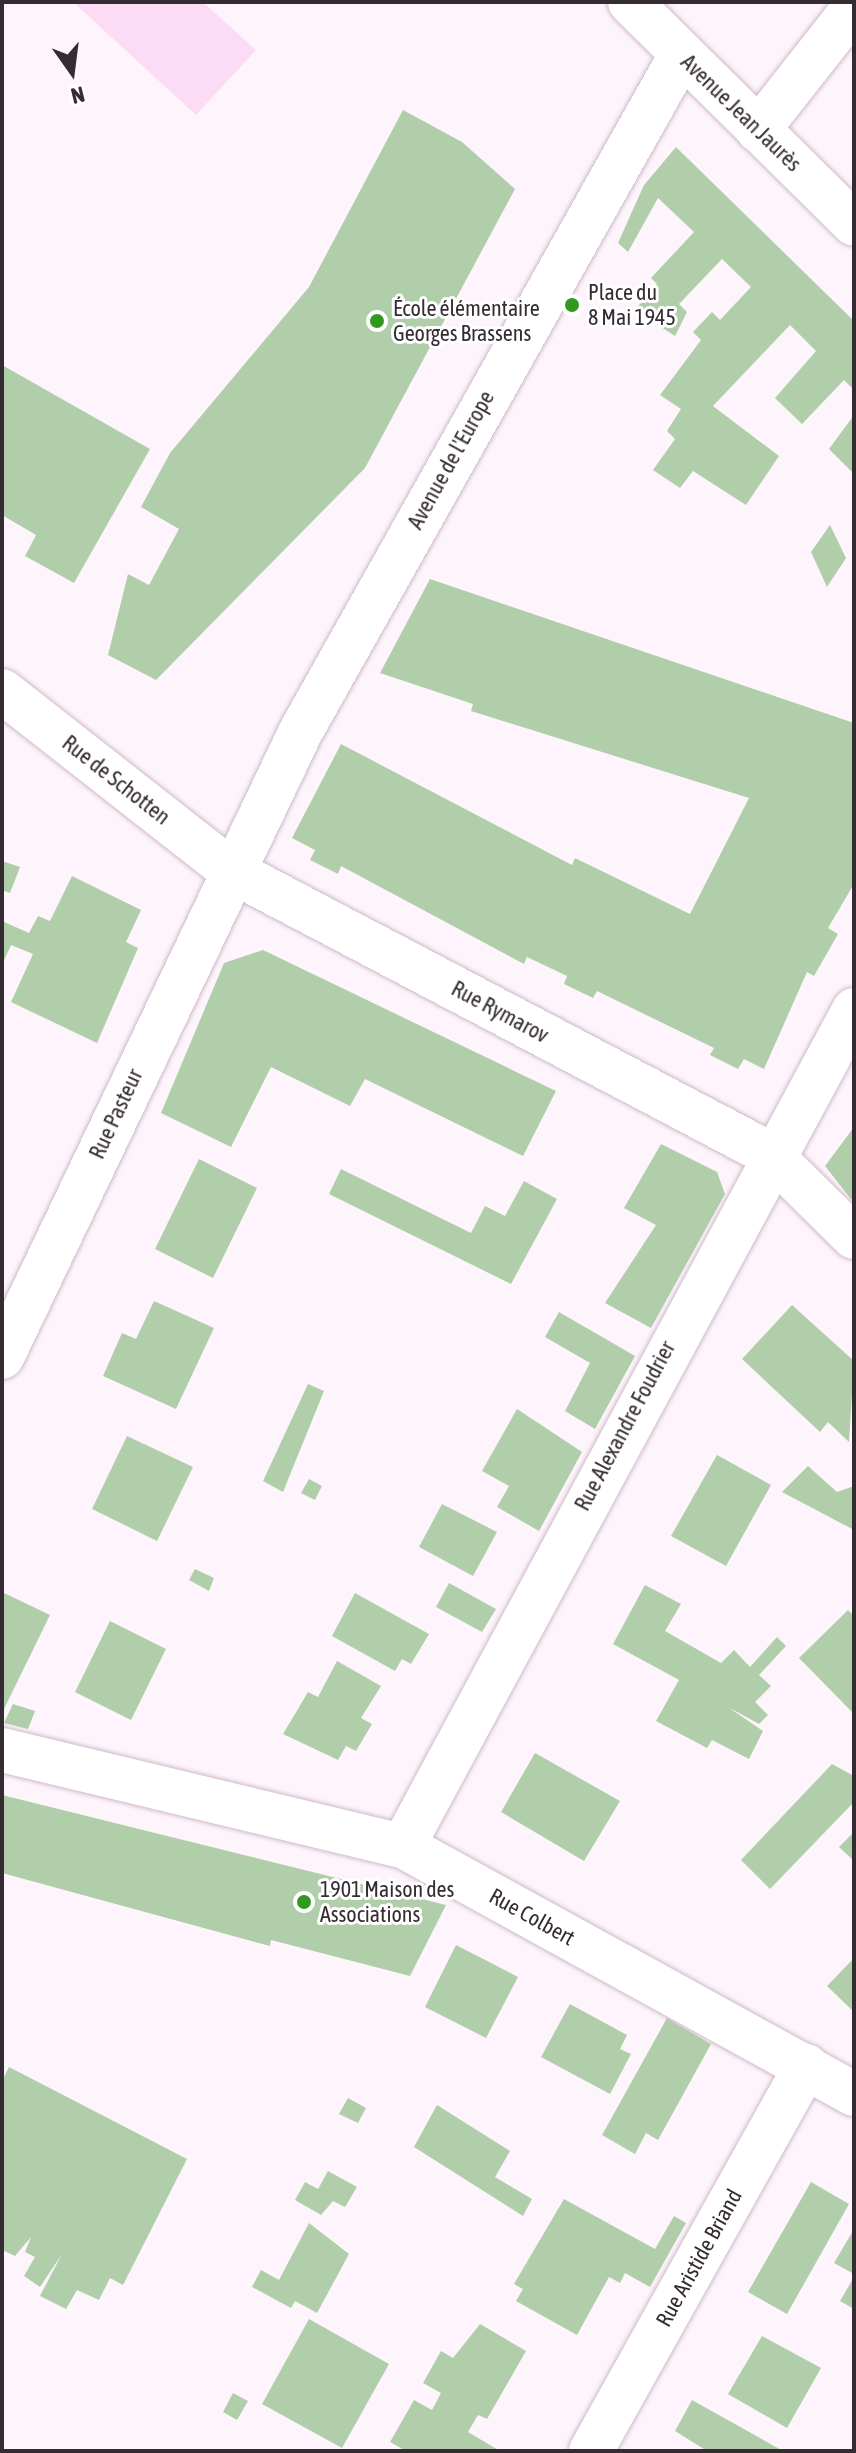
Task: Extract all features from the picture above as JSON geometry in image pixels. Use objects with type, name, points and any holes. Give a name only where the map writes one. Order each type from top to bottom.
[{"type":"street","name":"Avenue Jean Jaurès","points":[[630,2],[854,224]]},
{"type":"street","points":[[758,130],[854,8]]},
{"type":"street","name":"Avenue de l'Europe","points":[[230,870],[681,55]]},
{"type":"street","name":"Rue de Schotten","points":[[2,691],[230,870]]},
{"type":"street","name":"Rue Rymarov","points":[[230,870],[770,1154],[854,1237]]},
{"type":"street","name":"Rue Pasteur","points":[[2,1357],[230,870]]},
{"type":"street","name":"Rue Alexandre Foudrier","points":[[403,1846],[770,1154],[854,1010]]},
{"type":"street","name":"Rue Colbert","points":[[2,1750],[403,1846],[854,2094]]},
{"type":"street","name":"Rue Aristide Briand","points":[[591,2451],[806,2066]]},
{"type":"shaded area","points":[[73,2],[203,2],[256,50],[196,115]]},
{"type":"building","name":"École élémentaire Georges Brassens","points":[[403,110],[462,142],[515,189],[365,468],[156,680],[108,655],[128,574],[149,585],[179,529],[141,507],[170,453],[309,287]]},
{"type":"building","points":[[676,147],[854,321],[854,390],[844,380],[802,424],[775,398],[816,351],[790,325],[713,406],[779,456],[746,505],[693,471],[680,488],[653,470],[675,439],[667,431],[681,409],[660,395],[701,340],[693,332],[712,312],[720,320],[751,287],[722,259],[679,304],[687,312],[675,336],[635,310],[657,284],[651,278],[694,232],[658,198],[628,252],[618,243],[644,185]]},
{"type":"building","points":[[2,365],[150,449],[74,583],[25,556],[36,535],[2,515]]},
{"type":"building","points":[[854,415],[854,474],[829,449]]},
{"type":"building","points":[[830,525],[846,558],[827,587],[811,552]]},
{"type":"building","points":[[430,579],[854,723],[854,884],[828,928],[838,934],[814,976],[807,972],[764,1069],[744,1059],[738,1069],[710,1055],[714,1048],[597,991],[593,998],[564,984],[567,976],[527,957],[524,964],[341,866],[338,874],[310,860],[315,850],[292,838],[341,744],[572,865],[575,858],[690,914],[749,798],[471,711],[473,704],[380,673]]},
{"type":"building","points":[[2,861],[20,867],[10,893],[2,890]]},
{"type":"building","points":[[72,876],[141,910],[126,942],[138,948],[97,1043],[11,1002],[33,954],[11,945],[2,965],[2,921],[29,933],[38,916],[50,921]]},
{"type":"building","points":[[263,950],[556,1091],[523,1156],[365,1079],[350,1106],[271,1067],[231,1147],[161,1113],[224,963]]},
{"type":"building","points":[[854,1127],[854,1203],[825,1166]]},
{"type":"building","points":[[661,1144],[717,1172],[725,1194],[651,1328],[605,1303],[656,1225],[624,1208]]},
{"type":"building","points":[[199,1159],[257,1188],[213,1278],[155,1249]]},
{"type":"building","points":[[341,1169],[471,1233],[485,1206],[505,1216],[524,1181],[557,1199],[511,1284],[329,1194]]},
{"type":"building","points":[[154,1301],[214,1328],[176,1409],[103,1376],[122,1333],[136,1339]]},
{"type":"building","points":[[792,1305],[854,1361],[849,1442],[828,1422],[820,1432],[742,1359]]},
{"type":"building","points":[[559,1312],[635,1356],[595,1429],[565,1411],[590,1363],[545,1337]]},
{"type":"building","points":[[308,1384],[324,1391],[283,1492],[263,1481]]},
{"type":"building","points":[[517,1409],[582,1452],[539,1531],[497,1507],[509,1486],[482,1471]]},
{"type":"building","points":[[127,1436],[193,1467],[157,1541],[92,1509]]},
{"type":"building","points":[[717,1455],[771,1485],[726,1566],[671,1536]]},
{"type":"building","points":[[808,1466],[837,1492],[854,1486],[854,1530],[782,1492]]},
{"type":"building","points":[[309,1479],[322,1486],[315,1500],[301,1493]]},
{"type":"building","points":[[442,1504],[497,1532],[473,1576],[419,1547]]},
{"type":"building","points":[[195,1569],[214,1578],[209,1591],[189,1580]]},
{"type":"building","points":[[449,1583],[496,1609],[482,1632],[436,1607]]},
{"type":"building","points":[[645,1585],[681,1604],[665,1631],[721,1663],[734,1650],[750,1667],[777,1637],[786,1646],[759,1675],[771,1686],[755,1702],[768,1715],[759,1724],[728,1707],[763,1731],[749,1759],[712,1740],[707,1748],[656,1721],[679,1680],[613,1644]]},
{"type":"building","points":[[2,1592],[50,1615],[2,1713]]},
{"type":"building","points":[[355,1593],[429,1634],[411,1664],[402,1659],[395,1671],[332,1636]]},
{"type":"building","points":[[848,1610],[854,1616],[854,1714],[799,1658]]},
{"type":"building","points":[[110,1621],[166,1649],[131,1720],[75,1692]]},
{"type":"building","points":[[337,1661],[381,1686],[361,1718],[372,1724],[356,1751],[346,1746],[338,1760],[283,1734],[308,1692],[318,1697]]},
{"type":"building","points":[[13,1704],[35,1711],[28,1729],[4,1723]]},
{"type":"building","points":[[535,1753],[620,1801],[584,1861],[501,1812]]},
{"type":"building","points":[[832,1764],[854,1776],[854,1802],[770,1889],[741,1860]]},
{"type":"building","points":[[2,1795],[446,1905],[410,1976],[271,1940],[270,1946],[2,1873]]},
{"type":"building","points":[[854,1832],[854,1861],[839,1847]]},
{"type":"building","points":[[456,1945],[518,1977],[486,2038],[425,2007]]},
{"type":"building","points":[[854,1958],[854,2012],[827,1986]]},
{"type":"building","points":[[570,2004],[627,2035],[620,2049],[631,2054],[610,2094],[541,2057]]},
{"type":"building","points":[[667,2018],[711,2044],[658,2140],[646,2133],[635,2154],[602,2135]]},
{"type":"building","points":[[9,2067],[187,2159],[123,2285],[110,2278],[99,2300],[77,2290],[66,2309],[40,2296],[62,2254],[40,2287],[24,2276],[35,2257],[25,2252],[31,2237],[15,2256],[2,2250],[2,2081]]},
{"type":"building","points":[[348,2098],[366,2108],[358,2123],[339,2114]]},
{"type":"building","points":[[437,2105],[510,2151],[495,2177],[532,2199],[523,2216],[414,2147]]},
{"type":"building","points":[[328,2171],[357,2187],[345,2207],[333,2201],[321,2215],[295,2200],[305,2182],[318,2189]]},
{"type":"building","points":[[811,2182],[849,2204],[787,2314],[748,2292]]},
{"type":"building","points":[[564,2199],[655,2249],[674,2216],[686,2223],[650,2287],[625,2273],[620,2283],[609,2277],[577,2335],[516,2301],[523,2289],[514,2284]]},
{"type":"building","points":[[309,2223],[349,2254],[317,2313],[295,2301],[291,2308],[252,2287],[261,2270],[279,2280]]},
{"type":"building","points":[[854,2229],[854,2274],[834,2263]]},
{"type":"building","points":[[854,2277],[854,2309],[840,2301]]},
{"type":"building","points":[[309,2319],[389,2364],[342,2448],[262,2404]]},
{"type":"building","points":[[480,2324],[526,2351],[487,2419],[478,2415],[468,2432],[500,2451],[406,2451],[390,2442],[414,2400],[432,2410],[441,2393],[423,2383],[441,2351],[453,2358]]},
{"type":"building","points":[[762,2336],[821,2368],[787,2428],[728,2394]]},
{"type":"building","points":[[233,2393],[248,2401],[237,2420],[223,2412]]},
{"type":"building","points":[[692,2400],[783,2451],[707,2451],[675,2431]]},
{"type":"place","name":"Place du 8 Mai 1945","points":[[572,305]]},
{"type":"place","name":"École élémentaire Georges Brassens","points":[[377,321]]},
{"type":"place","name":"1901 Maison des Associations","points":[[304,1902]]}]
